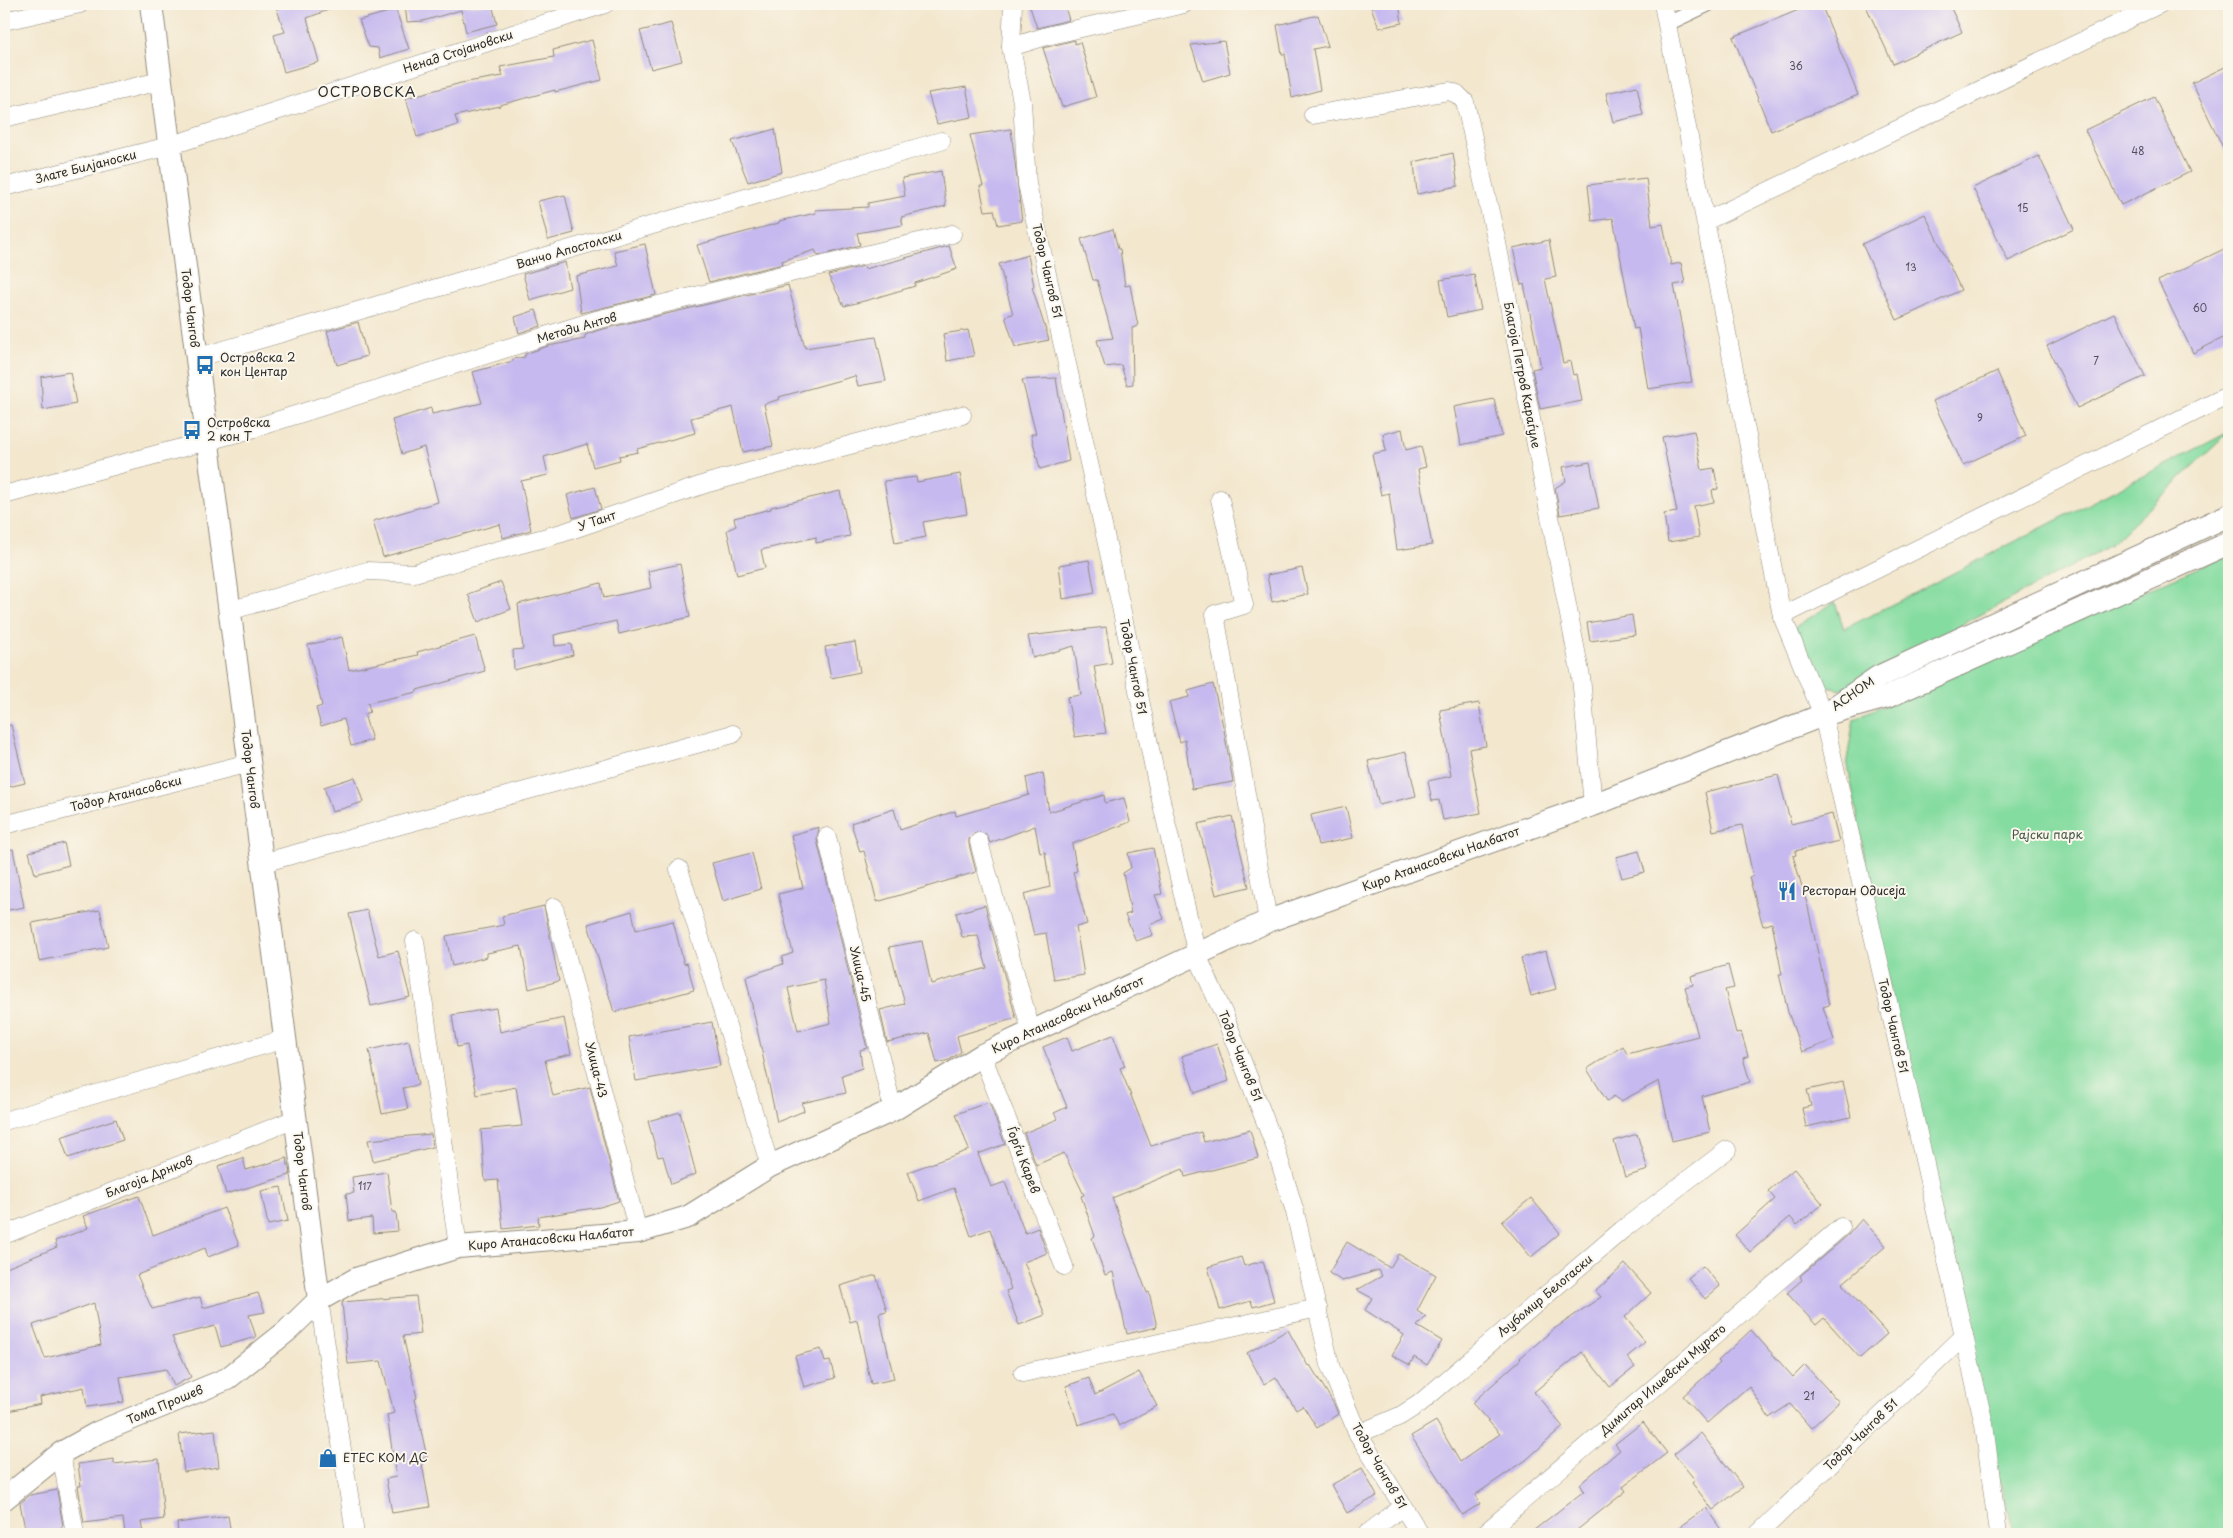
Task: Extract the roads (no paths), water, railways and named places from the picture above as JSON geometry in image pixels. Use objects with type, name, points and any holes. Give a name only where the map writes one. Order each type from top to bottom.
[{"type":"street","points":[[4,21],[80,4]]},
{"type":"street","name":"Тодор Чангов","points":[[151,4],[319,1300],[355,1534]]},
{"type":"street","name":"Ненад Стојановски","points":[[169,146],[605,4]]},
{"type":"street","name":"Тодор Чангов 51","points":[[1013,4],[1011,48],[1022,102],[1028,184],[1121,607],[1157,783],[1197,955],[1225,1017],[1276,1149],[1295,1212],[1331,1369],[1358,1434],[1402,1508],[1420,1534]]},
{"type":"street","points":[[1011,48],[1047,36],[1184,4]]},
{"type":"street","name":"Тодор Чангов 51","points":[[1663,4],[1782,616],[1823,715],[1984,1424],[1998,1534]]},
{"type":"street","points":[[1667,24],[1710,4]]},
{"type":"street","points":[[1706,221],[2160,4]]},
{"type":"street","points":[[4,118],[160,81]]},
{"type":"street","name":"Благоја Петров Караѓуле","points":[[1313,115],[1449,91],[1457,94],[1465,102],[1497,243],[1581,677],[1593,805]]},
{"type":"street","name":"Ванчо Апостолски","points":[[196,358],[941,142]]},
{"type":"street","name":"Злате Билјаноски","points":[[4,187],[169,146]]},
{"type":"street","name":"Методи Антов","points":[[207,441],[245,431],[596,320],[952,234]]},
{"type":"street","points":[[1782,616],[2229,395]]},
{"type":"street","name":"У Тант","points":[[229,611],[367,571],[414,573],[516,546],[562,533],[708,483],[962,415]]},
{"type":"street","points":[[4,495],[207,441]]},
{"type":"street","points":[[1220,500],[1244,605],[1215,614],[1268,921]]},
{"type":"street","name":"АСНОМ","points":[[1823,715],[1878,677],[2229,515]]},
{"type":"street","name":"АСНОМ","points":[[1823,715],[1888,697],[2229,543]]},
{"type":"street","name":"Киро Атанасовски Налбатот","points":[[319,1300],[356,1279],[458,1247],[638,1232],[688,1217],[770,1166],[893,1110],[982,1055],[1268,921],[1593,805],[1823,715]]},
{"type":"street","points":[[262,862],[733,734]]},
{"type":"street","name":"Тодор Атанасовски","points":[[4,825],[249,763]]},
{"type":"street","name":"Улица-45","points":[[828,838],[893,1110]]},
{"type":"street","points":[[979,842],[1031,1031]]},
{"type":"street","points":[[679,869],[770,1166]]},
{"type":"street","name":"Улица-43","points":[[554,907],[638,1232]]},
{"type":"street","points":[[415,941],[458,1247]]},
{"type":"street","points":[[4,1121],[285,1040]]},
{"type":"street","name":"Ѓорѓи Карев","points":[[982,1055],[1064,1266]]},
{"type":"street","name":"Благоја Дрнков","points":[[4,1235],[295,1119]]},
{"type":"street","name":"Љубомир Белогаски","points":[[1358,1434],[1400,1416],[1419,1404],[1622,1230],[1727,1150]]},
{"type":"street","name":"Димитар Илиевски Мурато","points":[[1484,1534],[1841,1227]]},
{"type":"street","name":"Тома Прошев","points":[[4,1498],[61,1453],[97,1433],[227,1379],[287,1331],[319,1300]]},
{"type":"street","points":[[1023,1373],[1318,1308]]},
{"type":"street","name":"Тодор Чангов 51","points":[[1758,1534],[1964,1336]]},
{"type":"street","points":[[61,1453],[75,1534]]},
{"type":"street","points":[[1367,1534],[1402,1508]]},
{"type":"place","name":"Островска 2 кон Центар","points":[[205,365]]},
{"type":"place","name":"Островска 2 кон T","points":[[192,430]]},
{"type":"place","name":"Ресторан Одисеја","points":[[1787,891]]},
{"type":"place","name":"ЕТЕС КОМ ДС","points":[[328,1458]]},
{"type":"district","name":"ОСТРОВСКА","points":[[367,92]]},
{"type":"park label","name":"Рајски парк","points":[[2047,835]]}]
